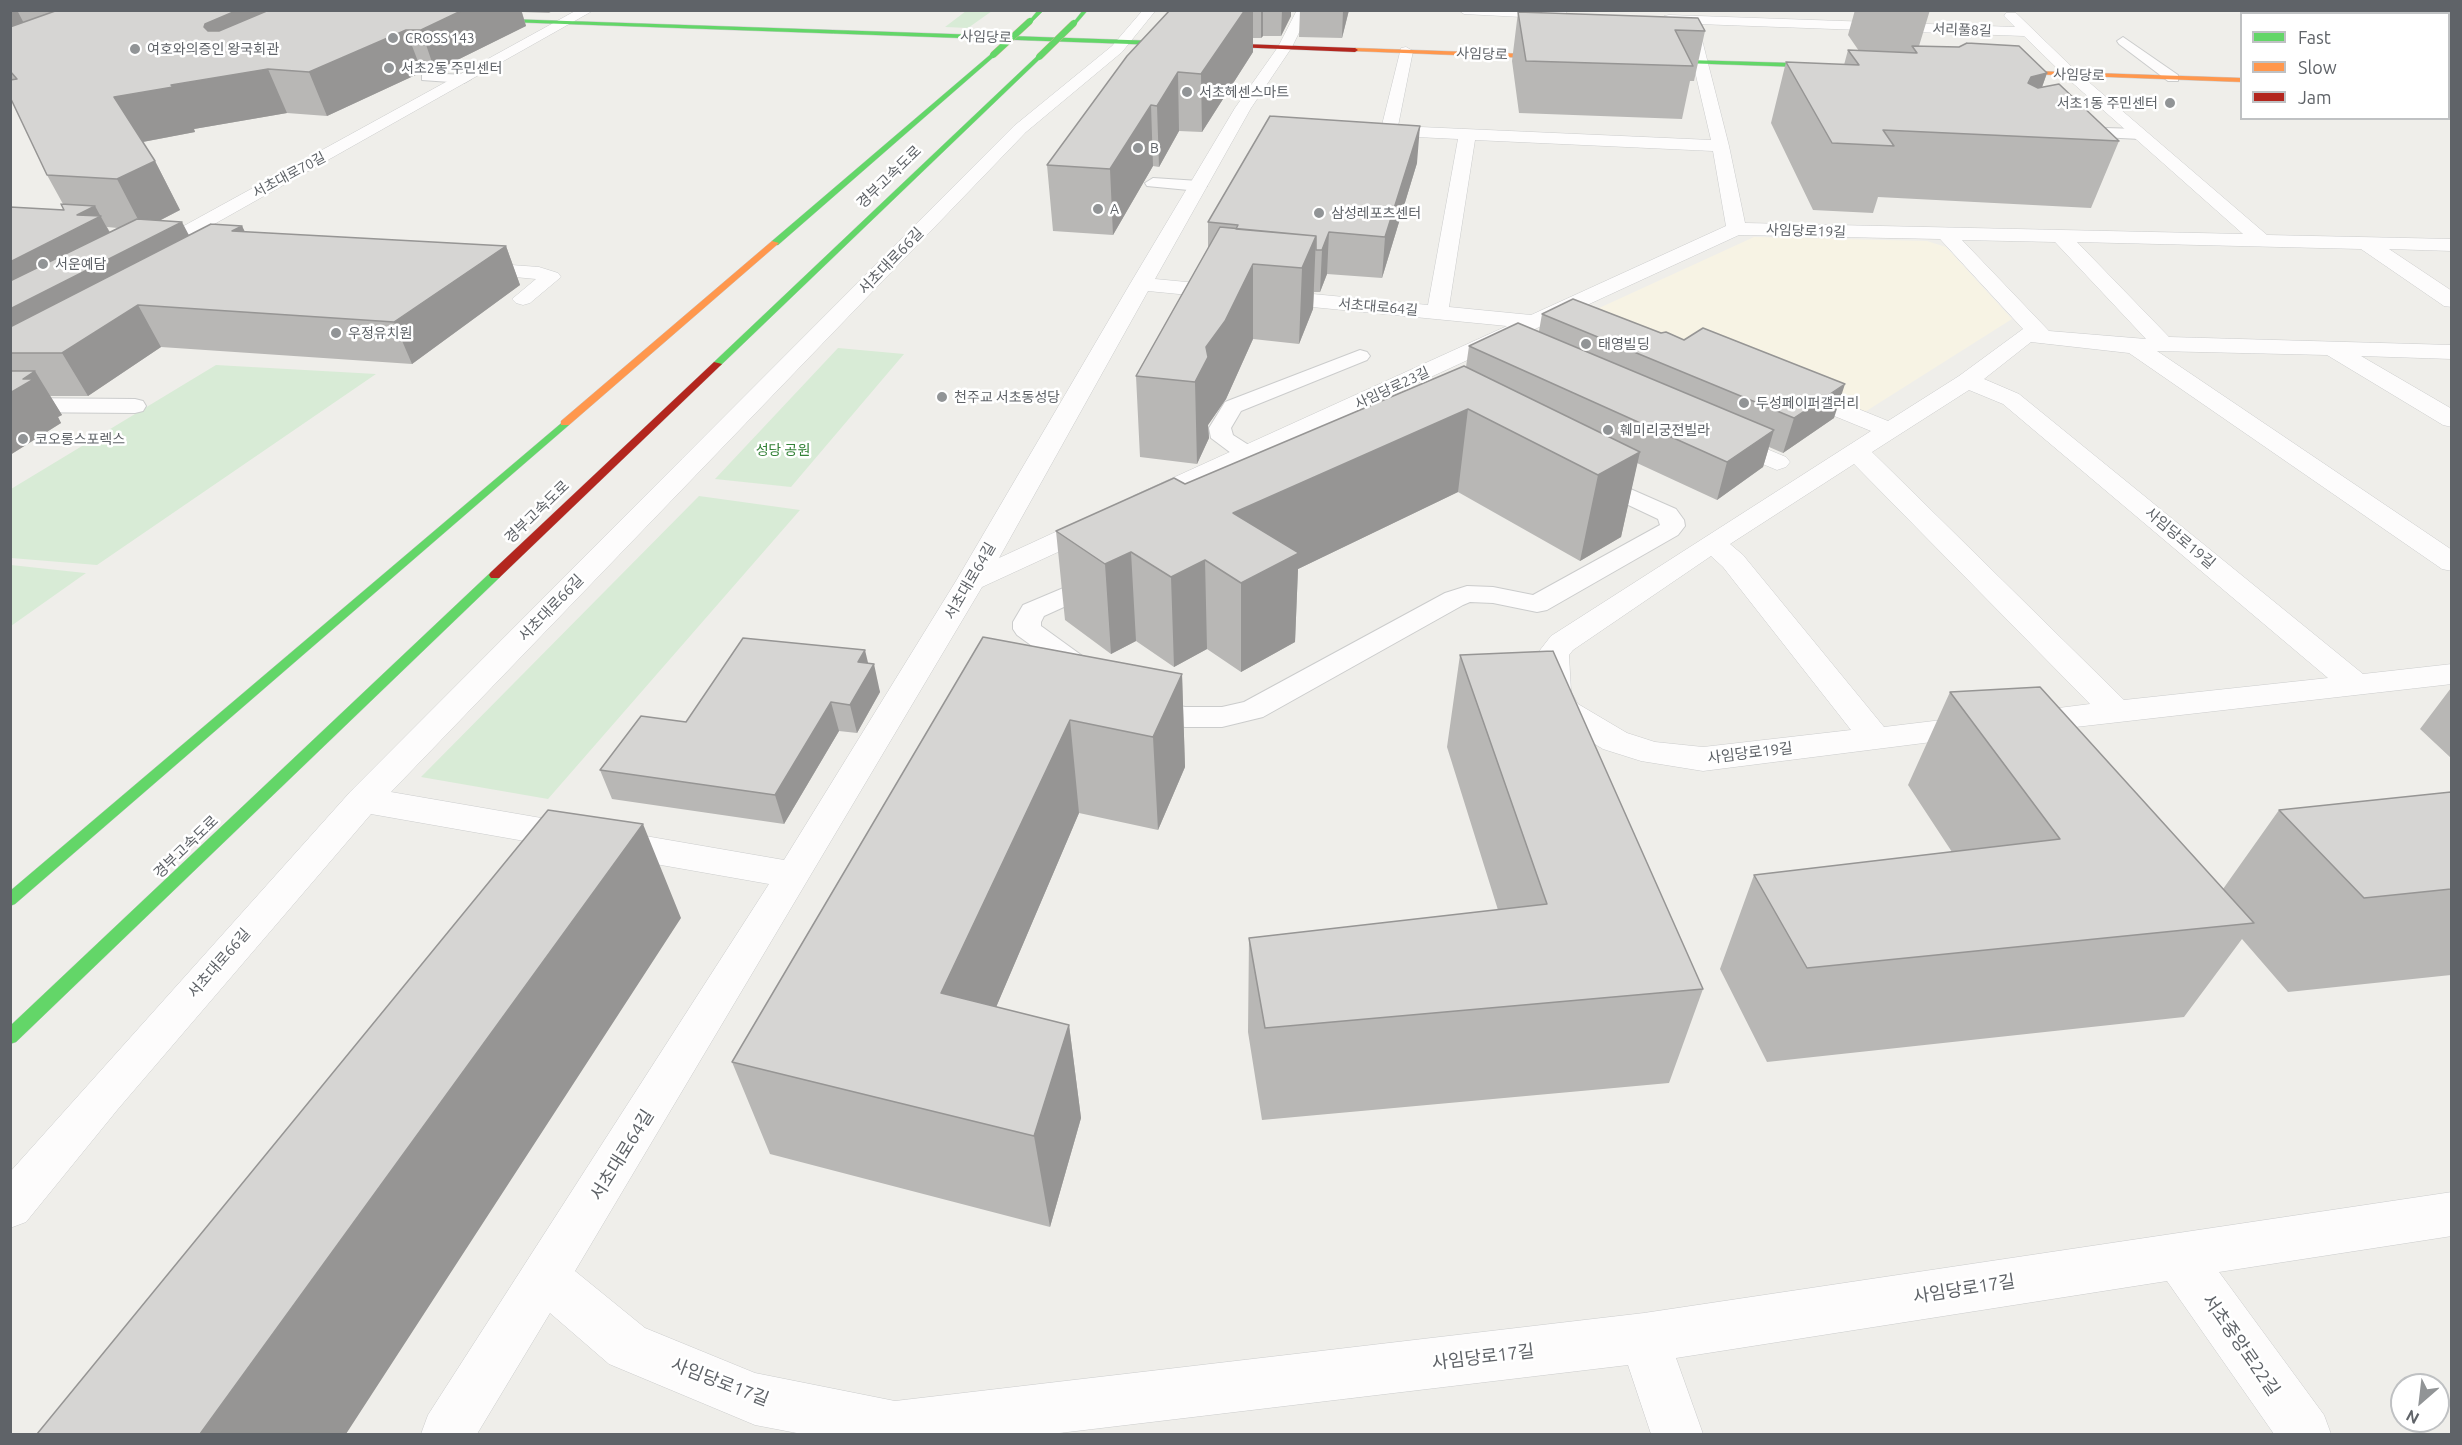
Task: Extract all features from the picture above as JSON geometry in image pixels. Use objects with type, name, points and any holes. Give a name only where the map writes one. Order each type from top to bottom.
[{"type":"main road","name":"경부고속도로","points":[[10,900],[993,55],[1042,10]]},
{"type":"main road","name":"경부고속도로","points":[[10,1037],[1086,10]]},
{"type":"main road","name":"사임당로","points":[[471,18],[1569,57]]},
{"type":"main road","points":[[1639,60],[1844,67]]},
{"type":"main road","name":"사임당로","points":[[1994,72],[2240,80]]},
{"type":"street","points":[[566,22],[588,10]]},
{"type":"street","name":"서초대로66길","points":[[10,1207],[103,1096],[363,800],[1020,129],[1125,42],[1150,10]]},
{"type":"street","name":"서초대로64길","points":[[447,1434],[795,875],[971,581],[1140,284],[1199,186],[1242,124],[1243,108],[1285,47],[1304,10]]},
{"type":"street","points":[[1847,10],[1860,26]]},
{"type":"street","points":[[2005,10],[2072,75],[2262,241]]},
{"type":"street","points":[[1467,11],[1574,16]]},
{"type":"street","name":"서리풀8길","points":[[1655,19],[2027,32]]},
{"type":"street","points":[[1690,20],[1721,146],[1736,229]]},
{"type":"street","name":"서초대로70길","points":[[132,261],[566,22]]},
{"type":"street","points":[[1389,131],[1406,51]]},
{"type":"street","points":[[1354,129],[1721,146]]},
{"type":"street","name":"서초대로64길","points":[[1140,284],[1437,313],[1467,135]]},
{"type":"street","name":"사임당로19길","points":[[1736,229],[2367,244]]},
{"type":"street","name":"사임당로23길","points":[[971,581],[1392,388],[1508,344],[1544,318],[1736,229]]},
{"type":"street","points":[[1947,235],[2041,335]]},
{"type":"street","points":[[2060,236],[2163,344]]},
{"type":"street","points":[[134,237],[200,250]]},
{"type":"street","points":[[2367,244],[2451,245]]},
{"type":"street","points":[[2367,244],[2451,301]]},
{"type":"street","points":[[446,267],[539,273],[550,277],[523,299]]},
{"type":"street","points":[[1437,313],[1544,318],[1583,327]]},
{"type":"street","name":"사임당로19길","points":[[2451,352],[2163,344],[2135,347],[2026,335],[1967,381],[1712,543],[1562,643],[1553,654],[1555,692],[1565,711],[1586,726],[1615,741],[1653,753],[1703,759],[2451,674]]},
{"type":"street","name":"사임당로19길","points":[[2135,347],[2451,563]]},
{"type":"street","name":"사임당로19길","points":[[2332,349],[2451,420]]},
{"type":"street","name":"사임당로19길","points":[[1967,381],[2011,399],[2357,685]]},
{"type":"street","points":[[1779,385],[1888,430]]},
{"type":"street","points":[[1702,429],[1777,462]]},
{"type":"street","points":[[1856,451],[2117,712]]},
{"type":"street","points":[[1712,543],[1733,561],[1875,738]]},
{"type":"street","points":[[363,800],[795,875]]},
{"type":"street","name":"사임당로17길","points":[[546,1278],[627,1346],[755,1399],[894,1427],[1644,1338],[2451,1214]]},
{"type":"street","name":"서초중앙로22길","points":[[2178,1256],[2305,1434]]},
{"type":"street","points":[[1644,1338],[1677,1434]]},
{"type":"lane","points":[[2123,41],[2173,78]]},
{"type":"lane","points":[[427,77],[464,79]]},
{"type":"lane","points":[[2055,117],[2071,132]]},
{"type":"lane","points":[[2052,134],[2071,132],[2140,134]]},
{"type":"lane","points":[[1154,183],[1199,186]]},
{"type":"lane","points":[[1247,454],[1222,438],[1220,428],[1233,407],[1360,356]]},
{"type":"lane","points":[[1392,388],[1425,402]]},
{"type":"lane","points":[[10,405],[135,406]]},
{"type":"lane","points":[[1120,571],[1033,611],[1027,622],[1027,629],[1116,692],[1147,709],[1185,717],[1222,717],[1253,710],[1454,599],[1467,594],[1493,595],[1537,604],[1670,530],[1672,520],[1667,514],[1572,470]]},
{"type":"shaded area","points":[[1754,237],[1927,241],[1946,247],[2012,319],[1860,415],[1573,320]]},
{"type":"green space","points":[[966,11],[992,11],[968,28],[945,27]]},
{"type":"green space","name":"성당 공원","points":[[838,348],[904,354],[791,487],[715,479]]},
{"type":"green space","points":[[216,365],[376,374],[97,565],[11,558],[11,489]]},
{"type":"green space","points":[[699,496],[800,510],[548,799],[421,777]]},
{"type":"green space","points":[[11,565],[85,573],[86,573],[11,626]]},
{"type":"building","points":[[58,10],[238,10],[205,24],[204,27],[208,31],[219,31],[269,10],[463,10],[421,30],[406,30],[309,72],[268,69],[114,97],[155,161],[117,179],[47,175],[10,97],[10,80],[17,79],[10,71],[10,27]]},
{"type":"building","points":[[1170,10],[1245,10],[1201,74],[1178,72],[1157,106],[1151,105],[1110,169],[1047,165],[1127,56]]},
{"type":"building","points":[[1518,12],[1698,18],[1705,31],[1675,30],[1693,66],[1526,61]]},
{"type":"building","points":[[1967,43],[2019,46],[2047,73],[2031,77],[2028,83],[2038,88],[2059,84],[2119,141],[1883,130],[1894,146],[1832,143],[1786,62],[1859,65],[1848,50],[1917,53],[1912,46],[1959,47]]},
{"type":"building","name":"삼성레포츠센터","points":[[1270,116],[1420,126],[1385,237],[1329,232],[1322,250],[1316,250],[1316,236],[1236,229],[1238,225],[1208,222]]},
{"type":"building","points":[[61,204],[95,206],[77,215],[101,216],[10,262],[10,207],[64,210]]},
{"type":"building","points":[[137,219],[182,222],[10,309],[10,281]]},
{"type":"building","points":[[211,224],[242,226],[232,231],[506,246],[394,322],[138,305],[62,353],[10,353],[10,327]]},
{"type":"building","points":[[1220,227],[1316,236],[1302,268],[1253,264],[1225,321],[1206,347],[1208,357],[1195,382],[1136,376]]},
{"type":"building","points":[[1573,299],[1684,340],[1703,328],[1845,384],[1794,418],[1542,314]]},
{"type":"building","points":[[1518,323],[1774,430],[1727,462],[1469,346]]},
{"type":"building","points":[[1464,366],[1640,452],[1598,475],[1468,409],[1233,513],[1299,553],[1241,583],[1205,560],[1171,577],[1131,552],[1105,564],[1056,531],[1174,478],[1185,484]]},
{"type":"building","points":[[10,371],[35,371],[23,379],[34,379],[10,393]]},
{"type":"building","points":[[983,637],[1182,674],[1153,737],[1070,720],[941,993],[1069,1025],[1034,1136],[732,1062]]},
{"type":"building","points":[[743,638],[865,650],[858,662],[874,664],[850,705],[831,702],[775,795],[600,770],[641,716],[686,722]]},
{"type":"building","points":[[1553,651],[1703,989],[1265,1028],[1249,938],[1547,904],[1460,655]]},
{"type":"building","points":[[2040,687],[2254,923],[1807,968],[1754,875],[2060,839],[1950,692]]},
{"type":"building","points":[[2451,792],[2451,889],[2364,898],[2279,810]]},
{"type":"building","points":[[548,810],[643,824],[200,1434],[37,1434]]},
{"type":"traffic: fast","points":[[1030,21],[1042,10]]},
{"type":"traffic: fast","points":[[1074,23],[1086,10]]},
{"type":"traffic: fast","points":[[480,19],[1187,44]]},
{"type":"traffic: fast","points":[[993,55],[1030,21]]},
{"type":"traffic: fast","points":[[1039,57],[1074,23]]},
{"type":"traffic: fast","points":[[775,243],[993,55]]},
{"type":"traffic: fast","points":[[717,364],[1039,57]]},
{"type":"traffic: fast","points":[[1653,60],[1829,66]]},
{"type":"traffic: fast","points":[[10,900],[565,423]]},
{"type":"traffic: fast","points":[[10,1037],[495,575]]},
{"type":"traffic: slow","points":[[1355,50],[1556,57]]},
{"type":"traffic: slow","points":[[2004,72],[2240,80]]},
{"type":"traffic: slow","points":[[565,423],[775,243]]},
{"type":"traffic: jam","points":[[1187,44],[1355,50]]},
{"type":"traffic: jam","points":[[495,575],[717,364]]},
{"type":"place","name":"CROSS 143","points":[[393,38]]},
{"type":"place","name":"여호와의증인 왕국회관","points":[[135,49]]},
{"type":"place","name":"서초2동 주민센터","points":[[389,68]]},
{"type":"place","name":"서초헤센스마트","points":[[1187,92]]},
{"type":"place","name":"서초1동 주민센터","points":[[2170,103]]},
{"type":"place","name":"B","points":[[1138,148]]},
{"type":"place","name":"A","points":[[1098,209]]},
{"type":"place","name":"삼성레포츠센터","points":[[1319,213]]},
{"type":"place","name":"서운예담","points":[[43,264]]},
{"type":"place","name":"우정유치원","points":[[336,333]]},
{"type":"place","name":"태영빌딩","points":[[1586,344]]},
{"type":"place","name":"천주교 서초동성당","points":[[942,397]]},
{"type":"place","name":"두성페이퍼갤러리","points":[[1744,403]]},
{"type":"place","name":"훼미리궁전빌라","points":[[1608,430]]},
{"type":"place","name":"코오롱스포렉스","points":[[23,439]]}]
